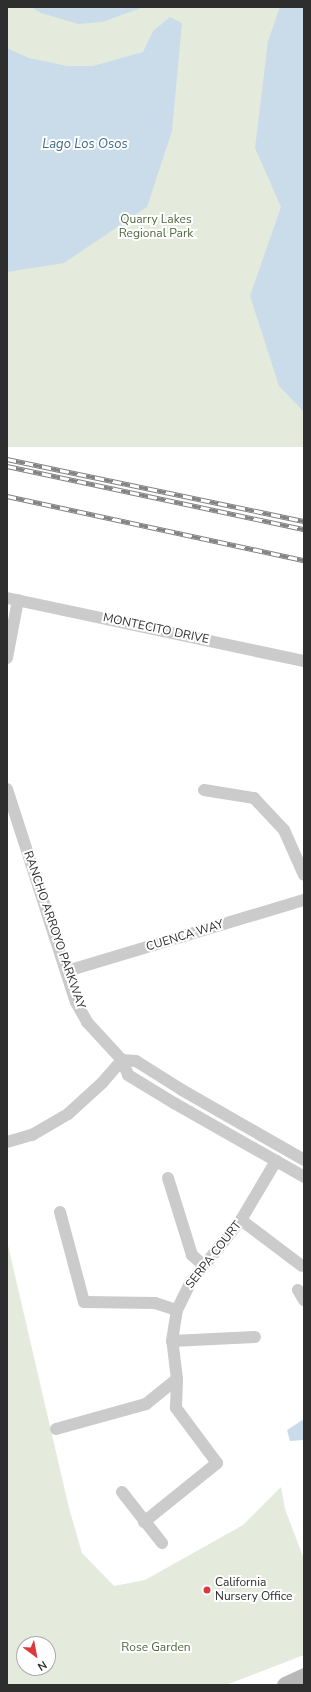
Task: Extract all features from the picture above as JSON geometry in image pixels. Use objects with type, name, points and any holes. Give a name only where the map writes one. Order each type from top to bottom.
[{"type":"main road","points":[[285,1685],[304,1676]]},
{"type":"street","points":[[7,658],[13,599]]},
{"type":"street","name":"MONTECITO DRIVE","points":[[13,599],[304,661]]},
{"type":"street","name":"RANCHO ARROYO PARKWAY","points":[[7,789],[76,1002],[87,1022],[122,1060],[128,1074],[174,1103],[304,1177]]},
{"type":"street","points":[[204,790],[254,798],[284,830],[304,875]]},
{"type":"street","name":"CUENCA WAY","points":[[67,971],[304,900]]},
{"type":"street","points":[[7,1142],[32,1136],[68,1114],[102,1083],[122,1060],[136,1061],[182,1090],[304,1160]]},
{"type":"street","name":"SERPA COURT","points":[[144,1522],[217,1463],[176,1408],[177,1379],[172,1342],[177,1310],[190,1283],[203,1265],[241,1220],[276,1161]]},
{"type":"street","points":[[168,1178],[192,1255],[203,1265]]},
{"type":"street","points":[[60,1212],[84,1302],[155,1303],[177,1310]]},
{"type":"street","points":[[241,1220],[302,1266]]},
{"type":"street","points":[[172,1342],[255,1337]]},
{"type":"street","points":[[56,1429],[146,1404],[177,1379]]},
{"type":"street","points":[[122,1492],[144,1522],[162,1543]]},
{"type":"green space","name":"Quarry Lakes Regional Park","points":[[7,7],[304,7],[304,447],[7,447]]},
{"type":"green space","name":"Rose Garden","points":[[7,1241],[69,1508],[82,1553],[114,1586],[145,1580],[243,1525],[281,1487],[285,1509],[304,1559],[304,1655],[226,1685],[7,1685]]},
{"type":"water","points":[[31,7],[144,7],[102,22],[78,24],[41,13]]},
{"type":"water","points":[[280,7],[304,7],[304,412],[279,386],[250,296],[281,207],[255,148],[268,41]]},
{"type":"water","name":"Lago Los Osos","points":[[170,17],[182,23],[172,131],[147,207],[64,263],[7,272],[7,48],[29,58],[67,66],[93,66],[143,52],[153,31]]},
{"type":"water","points":[[304,1419],[304,1440],[290,1441],[287,1430]]},
{"type":"railway","points":[[7,459],[304,521]]},
{"type":"railway","points":[[7,466],[304,529]]},
{"type":"railway","points":[[7,496],[304,560]]},
{"type":"place","name":"California Nursery Office","points":[[207,1590]]}]
